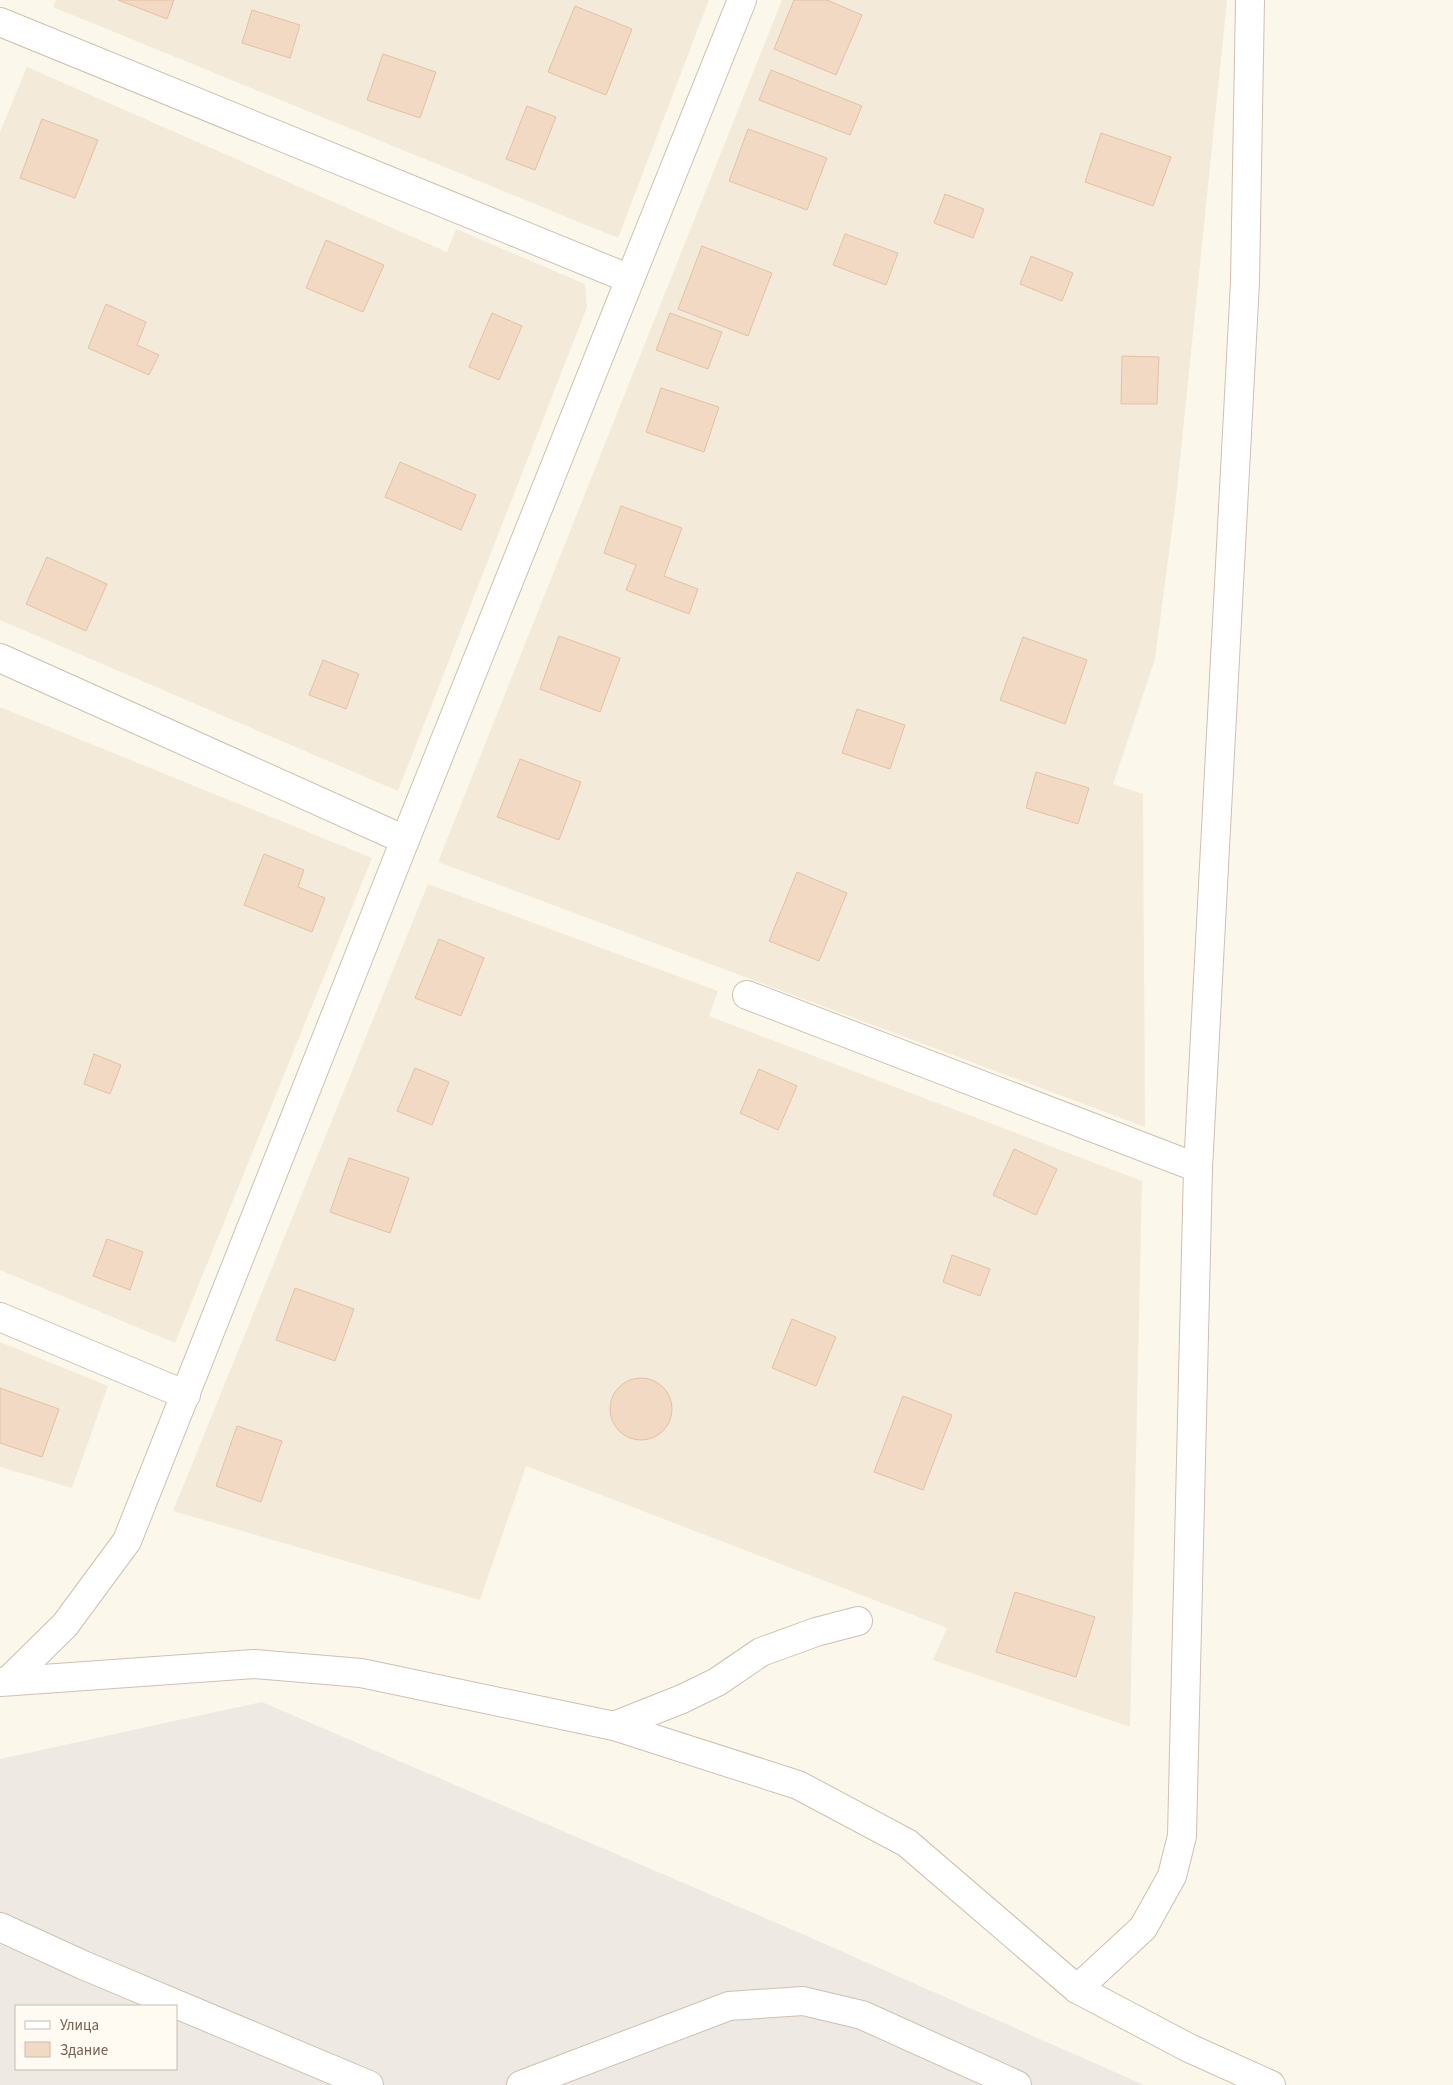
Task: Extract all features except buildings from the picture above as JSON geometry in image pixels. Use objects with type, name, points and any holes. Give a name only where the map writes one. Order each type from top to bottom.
[{"type":"street","points":[[0,4],[2,0]]},
{"type":"street","points":[[5,1681],[65,1626],[127,1541],[405,840],[742,0]]},
{"type":"street","points":[[1077,1989],[1143,1928],[1172,1876],[1182,1836],[1198,1168],[1246,282],[1250,0]]},
{"type":"street","points":[[0,22],[630,279]]},
{"type":"street","points":[[0,658],[405,840]]},
{"type":"street","points":[[747,995],[1198,1168]]},
{"type":"street","points":[[0,1317],[186,1395]]},
{"type":"street","points":[[614,1726],[682,1699],[716,1682],[761,1652],[816,1632],[858,1621]]},
{"type":"street","points":[[5,1681],[254,1664],[361,1672],[614,1726],[798,1785],[907,1843],[1077,1989],[1189,2048],[1271,2085]]},
{"type":"street","points":[[0,1927],[83,1966],[177,2005]]},
{"type":"street","points":[[521,2085],[729,2006],[803,2001],[862,2015],[1017,2085]]},
{"type":"street","points":[[178,2006],[369,2085]]},
{"type":"shaded area","points":[[56,0],[709,0],[618,238],[53,7]]},
{"type":"shaded area","points":[[782,0],[1227,0],[1176,499],[1155,659],[1113,784],[1143,794],[1145,1127],[438,862]]},
{"type":"shaded area","points":[[27,67],[447,252],[456,229],[585,284],[587,307],[398,791],[0,620],[0,132]]},
{"type":"shaded area","points":[[0,707],[372,858],[175,1343],[0,1270]]},
{"type":"shaded area","points":[[428,884],[718,991],[709,1016],[1142,1181],[1130,1727],[933,1660],[947,1628],[526,1466],[480,1600],[173,1511]]},
{"type":"shaded area","points":[[0,1342],[108,1386],[72,1488],[0,1467]]},
{"type":"shaded area","points":[[262,1702],[800,1933],[1144,2085],[0,2085],[0,1759]]}]
